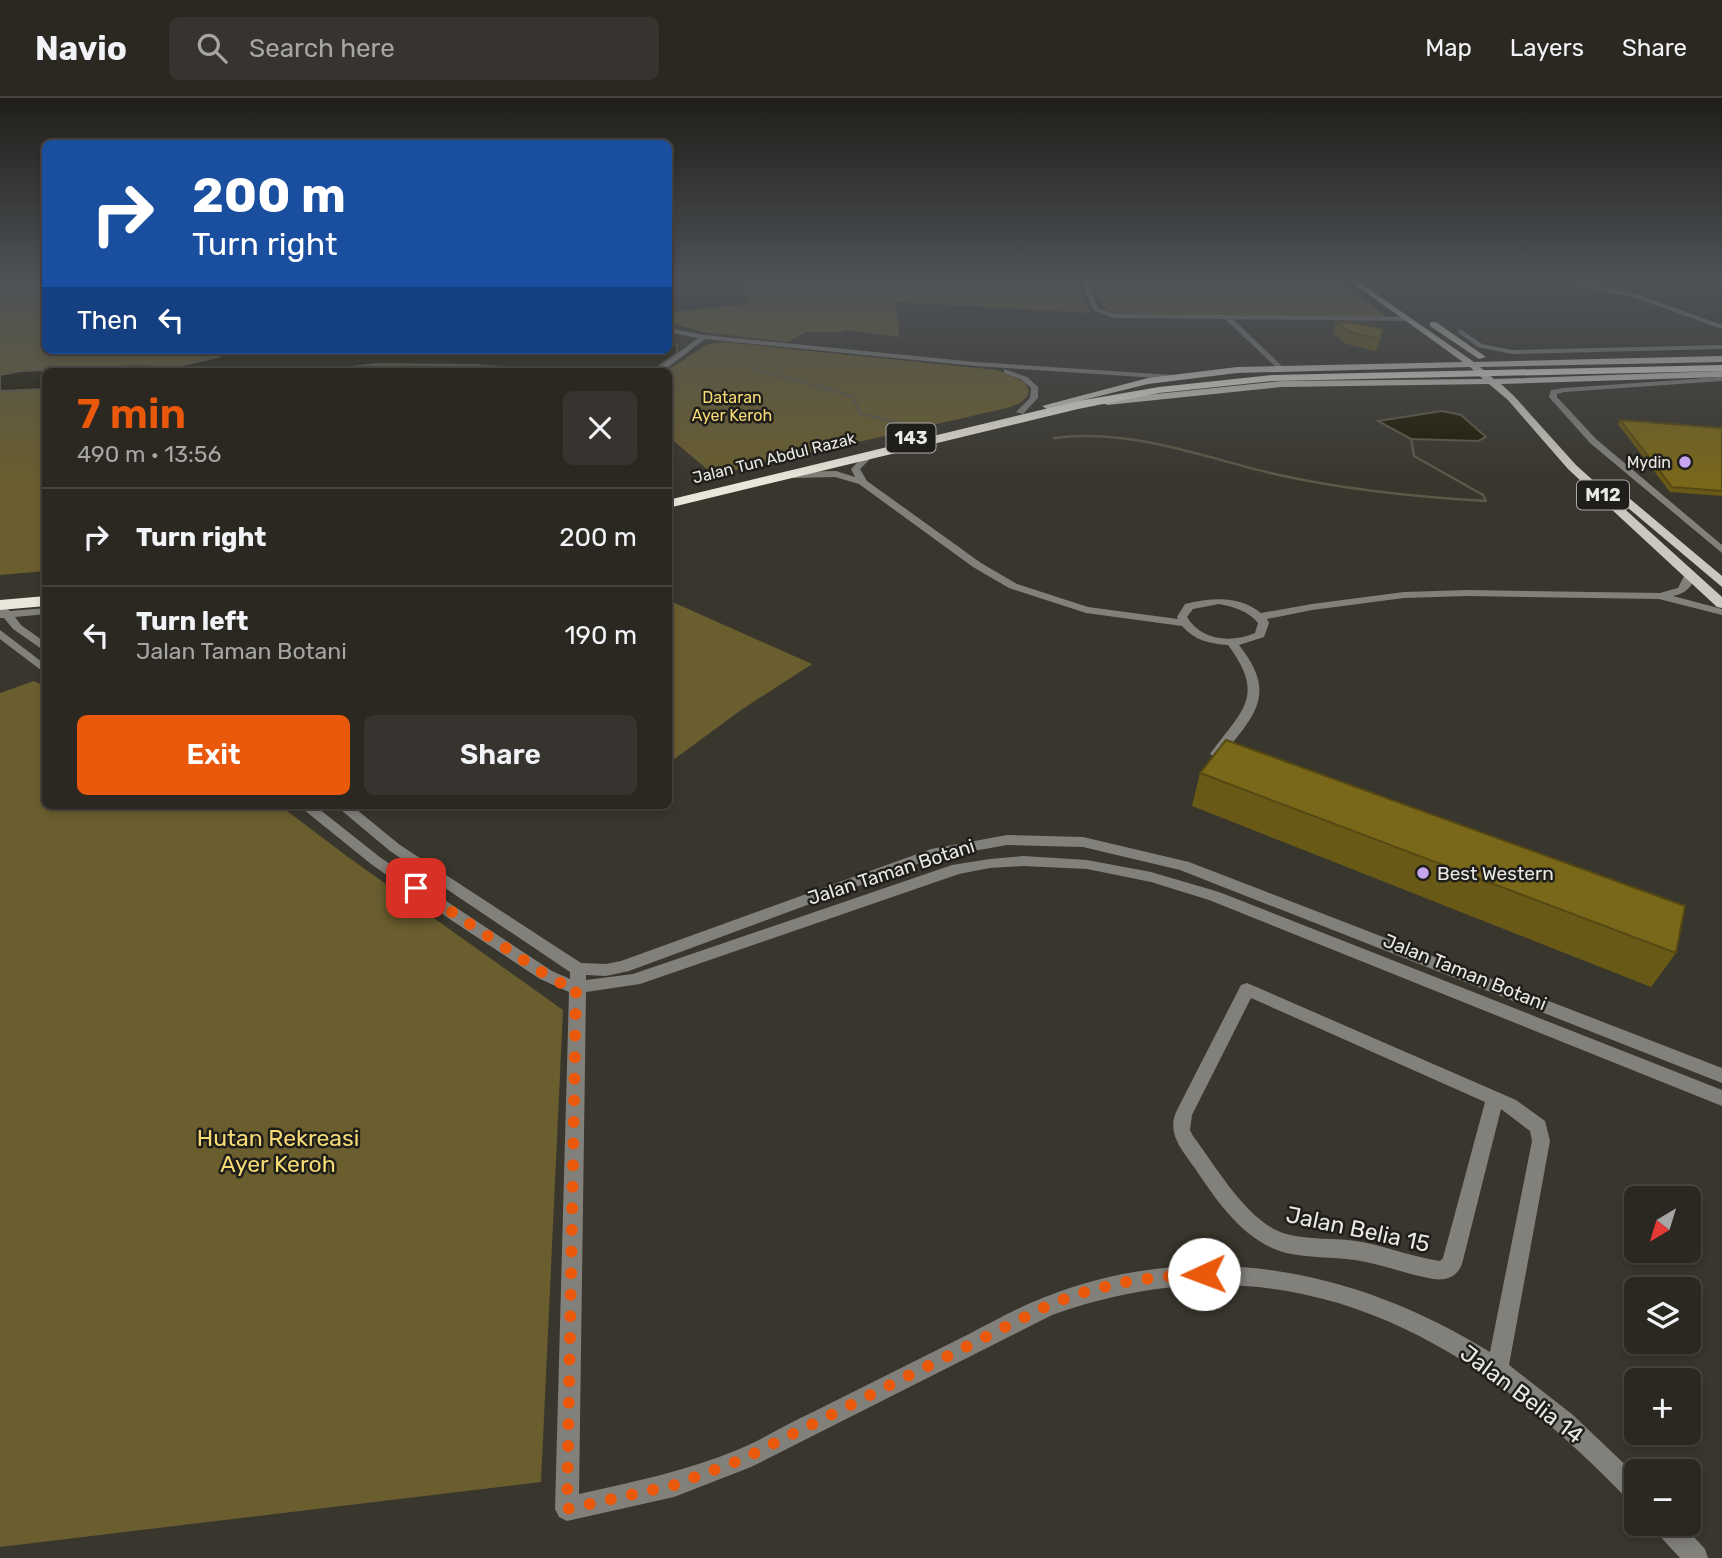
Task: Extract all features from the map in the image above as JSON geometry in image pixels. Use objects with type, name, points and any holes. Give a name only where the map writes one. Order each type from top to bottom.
[{"type":"highway","name":"Jalan Tun Abdul Razak","points":[[672,496],[1020,412],[1228,380],[1722,369]]},
{"type":"highway","name":"Jalan Tun Abdul Razak","points":[[672,503],[1053,407]]},
{"type":"highway","points":[[0,595],[42,594]]},
{"type":"highway","points":[[2,609],[42,595]]},
{"type":"main road","name":"M12","points":[[1445,346],[1517,397],[1588,468],[1722,583]]},
{"type":"main road","name":"M12","points":[[1466,346],[1492,364],[1510,381],[1517,397],[1573,467],[1722,604]]},
{"type":"main road","points":[[1470,349],[1525,363]]},
{"type":"main road","points":[[1436,365],[1450,359],[1450,350]]},
{"type":"main road","points":[[1053,407],[1098,392],[1173,377],[1279,368],[1722,359]]},
{"type":"main road","points":[[1577,362],[1537,367],[1540,371],[1562,377],[1608,377]]},
{"type":"main road","points":[[1389,365],[1423,368],[1436,372],[1440,377],[1414,382]]},
{"type":"main road","points":[[1053,407],[1255,386],[1544,380],[1722,369]]},
{"type":"main road","points":[[1457,381],[1517,397],[1528,386],[1544,380]]},
{"type":"street","points":[[662,368],[692,346]]},
{"type":"street","points":[[796,346],[975,364],[1173,377]]},
{"type":"street","points":[[1257,346],[1279,368]]},
{"type":"street","points":[[1481,346],[1504,351],[1623,351],[1661,346]]},
{"type":"street","points":[[1670,346],[1722,347]]},
{"type":"street","points":[[1623,351],[1682,360]]},
{"type":"street","points":[[1608,361],[1624,356],[1623,351]]},
{"type":"street","points":[[975,364],[1021,376],[1030,382],[1037,398],[1020,412]]},
{"type":"street","points":[[1722,379],[1564,390],[1555,392],[1553,397],[1593,441],[1722,550]]},
{"type":"street","points":[[863,482],[855,469],[871,454]]},
{"type":"street","points":[[788,475],[824,472],[863,482],[977,565],[1013,586],[1086,610],[1184,623],[1207,638],[1231,642],[1260,635],[1264,623],[1260,617],[1243,607],[1208,601],[1197,603],[1184,611],[1184,623]]},
{"type":"street","points":[[1659,596],[1682,590],[1688,584],[1690,574]]},
{"type":"street","points":[[1260,617],[1404,595],[1468,593],[1659,596],[1722,612]]},
{"type":"street","points":[[2,609],[42,612]]},
{"type":"street","points":[[2,609],[18,627],[42,646]]},
{"type":"street","points":[[18,627],[42,614]]},
{"type":"street","points":[[0,633],[42,668]]},
{"type":"street","points":[[1214,757],[1253,707],[1255,691],[1251,671],[1231,642]]},
{"type":"street","name":"Jalan Taman Botani","points":[[310,809],[376,861],[563,984],[623,967],[931,854],[1007,839],[1083,842],[1184,866],[1722,1076]]},
{"type":"street","points":[[347,809],[395,848],[577,978]]},
{"type":"street","name":"Jalan Taman Botani","points":[[577,978],[634,980],[957,869],[1003,861],[1044,859],[1109,866],[1182,885],[1722,1098]]},
{"type":"street","points":[[1385,944],[1399,962],[1426,979]]},
{"type":"street","name":"Jalan Belia 14","points":[[577,978],[567,1509],[674,1485],[743,1459],[1047,1306],[1083,1291],[1163,1276],[1204,1274],[1325,1288],[1429,1328],[1497,1370],[1572,1430],[1624,1480]]},
{"type":"street","name":"Jalan Belia 15","points":[[1495,1098],[1452,1264],[1443,1271],[1417,1268],[1364,1252],[1283,1242],[1266,1234],[1251,1224],[1186,1141],[1181,1130],[1183,1115],[1247,989],[1495,1098],[1510,1105],[1538,1127],[1541,1140],[1497,1370]]},
{"type":"street","points":[[1677,1536],[1696,1558]]},
{"type":"green space","points":[[0,346],[42,346],[42,354],[227,354],[213,361],[188,365],[42,368],[0,375]]},
{"type":"green space","name":"Dataran Ayer Keroh","points":[[705,346],[764,346],[997,370],[1024,382],[1029,390],[1024,400],[1007,408],[714,475],[672,440],[671,368]]},
{"type":"green space","points":[[358,354],[431,354],[595,368],[267,368]]},
{"type":"green space","points":[[42,381],[42,571],[0,575],[0,385]]},
{"type":"green space","points":[[672,602],[812,664],[741,710],[672,761]]},
{"type":"green space","name":"Hutan Rekreasi Ayer Keroh","points":[[34,681],[42,685],[42,809],[284,809],[563,1010],[541,1482],[0,1547],[0,693]]},
{"type":"shaded area","points":[[672,346],[677,346],[677,353],[656,368],[377,364],[341,368],[102,368],[183,365],[225,354],[672,354]]},
{"type":"shaded area","points":[[42,370],[42,389],[0,391],[0,375]]},
{"type":"shaded area","points":[[1442,411],[1461,415],[1486,437],[1478,441],[1411,439],[1378,421]]},
{"type":"building","name":"Mydin","points":[[1620,420],[1722,428],[1722,491],[1672,487]]},
{"type":"building","points":[[1226,740],[1685,906],[1676,953],[1200,773]]},
{"type":"waterway","points":[[755,370],[819,386]]},
{"type":"waterway","points":[[819,386],[853,397],[860,413],[903,424]]},
{"type":"waterway","points":[[1054,438],[1112,437],[1140,441],[1330,485],[1486,501],[1483,495],[1414,456],[1411,439]]},
{"type":"place","name":"Mydin","points":[[1685,462]]},
{"type":"place","name":"Best Western","points":[[1423,873]]},
{"type":"route","points":[[416,888],[546,975],[576,987],[567,1509],[674,1485],[743,1459],[1047,1306],[1083,1291],[1163,1276],[1204,1274]]}]
